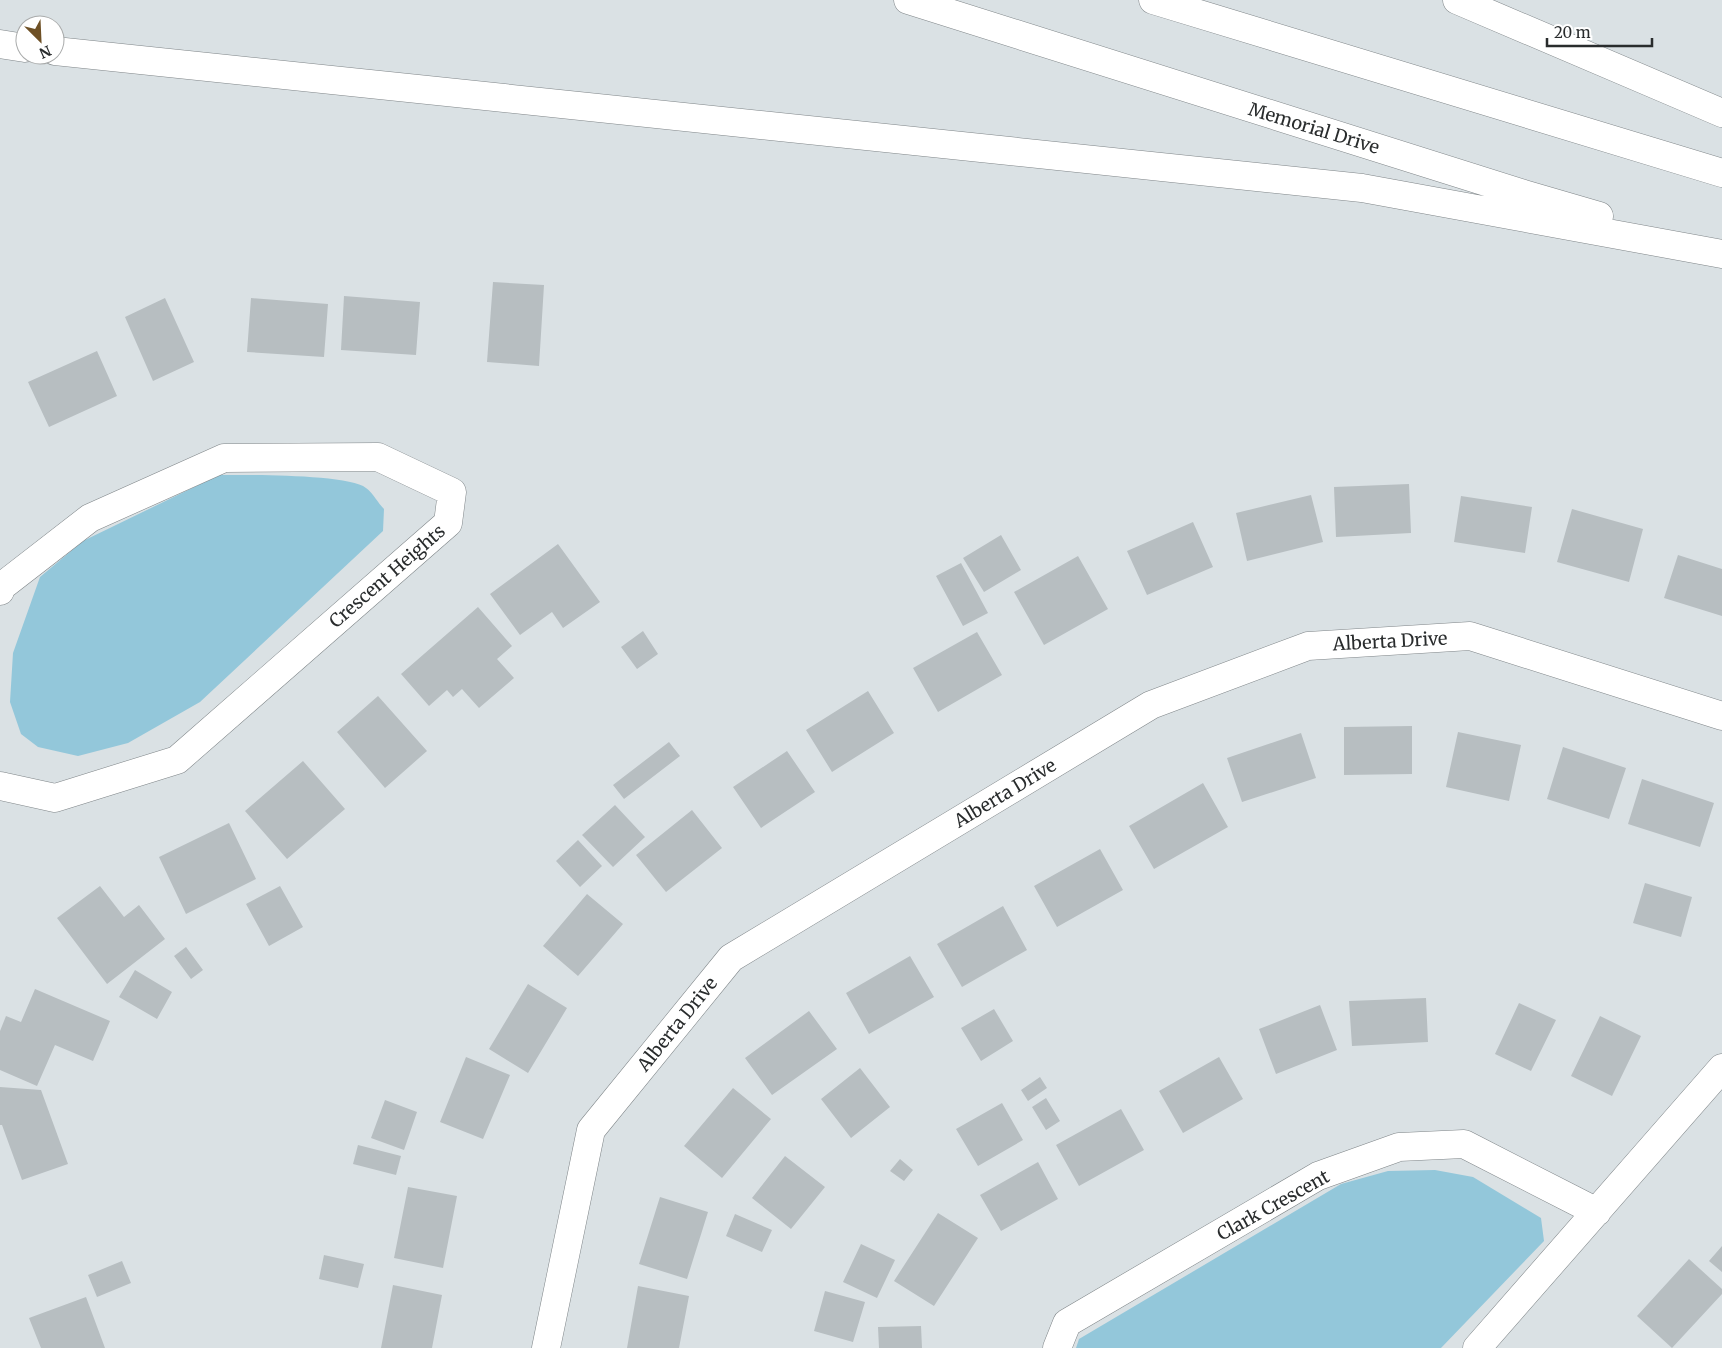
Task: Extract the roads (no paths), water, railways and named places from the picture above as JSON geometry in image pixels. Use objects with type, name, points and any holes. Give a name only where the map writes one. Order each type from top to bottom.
[{"type":"main road","name":"Memorial Drive","points":[[908,0],[1524,194],[1722,253]]},
{"type":"main road","points":[[1153,0],[1722,173]]},
{"type":"main road","points":[[1457,0],[1722,112]]},
{"type":"main road","points":[[65,52],[1362,188],[1722,253]]},
{"type":"main road","name":"Crescent Heights","points":[[0,591],[1,587],[90,518],[224,458],[378,457],[452,492],[448,522],[177,760],[55,798],[0,786]]},
{"type":"main road","name":"Alberta Drive","points":[[546,1348],[591,1130],[731,958],[1151,705],[1308,646],[1470,636],[1722,716]]},
{"type":"main road","points":[[1477,1348],[1722,1068]]},
{"type":"main road","name":"Clark Crescent","points":[[1057,1348],[1068,1323],[1092,1308],[1318,1176],[1399,1147],[1464,1144],[1597,1212]]}]
